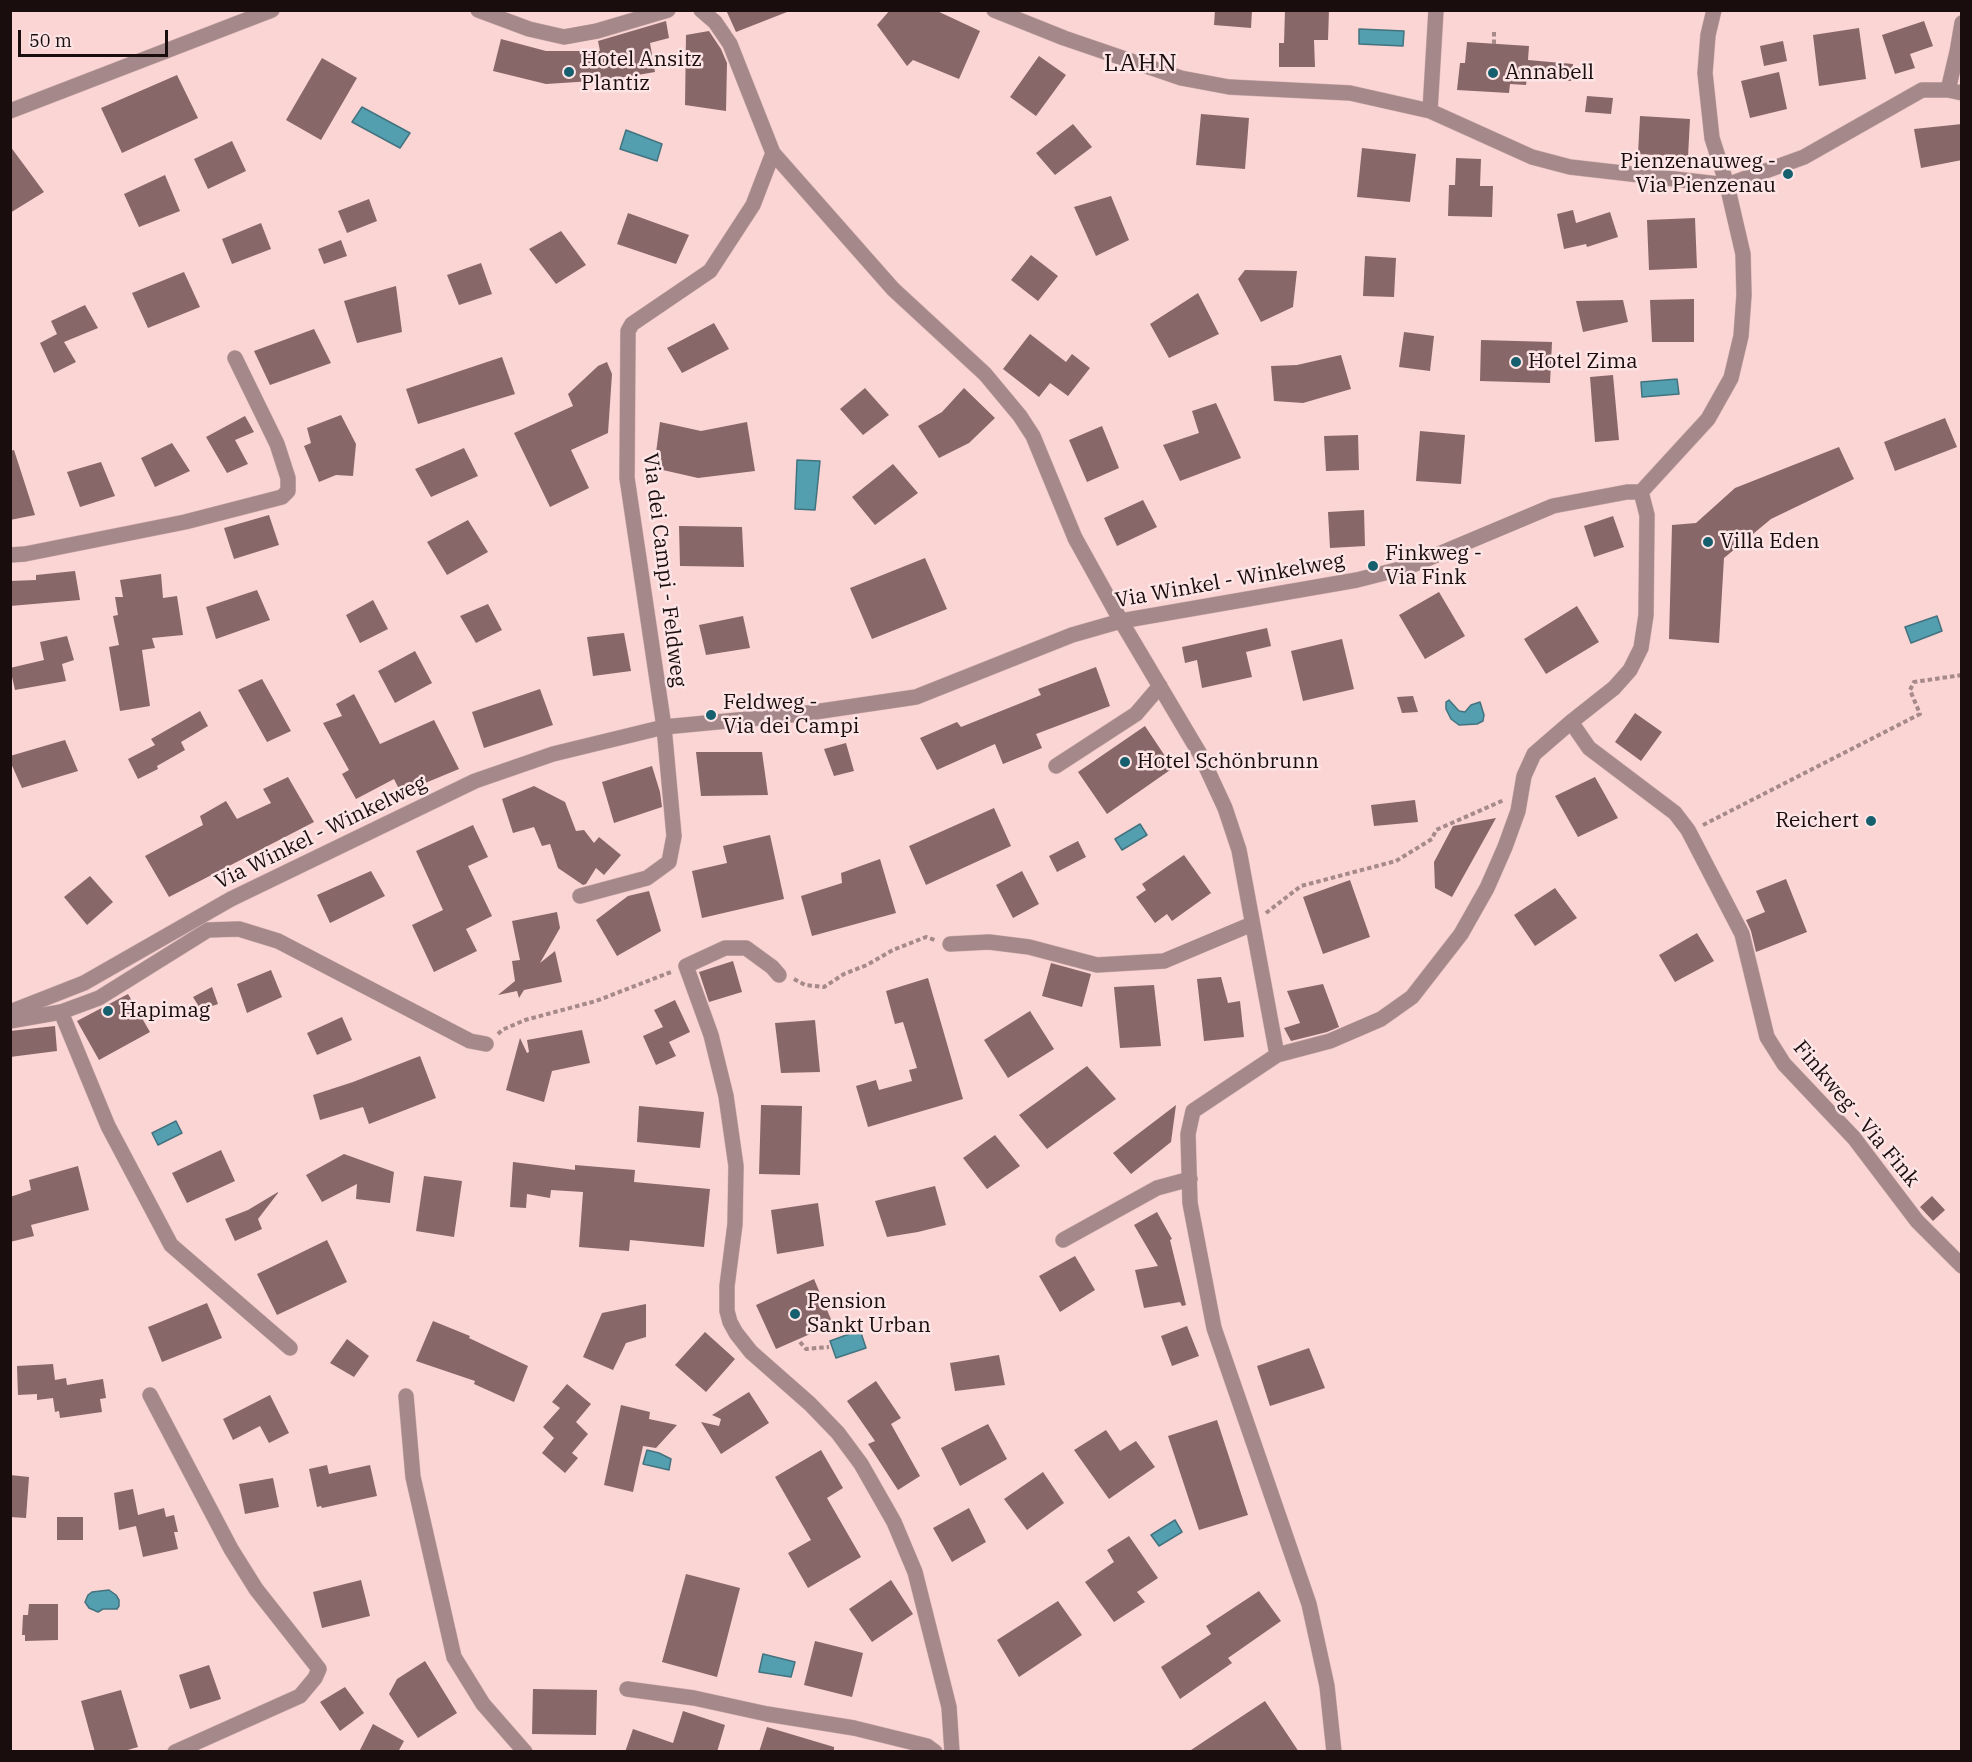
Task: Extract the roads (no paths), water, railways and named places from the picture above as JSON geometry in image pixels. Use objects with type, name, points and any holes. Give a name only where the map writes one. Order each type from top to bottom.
[{"type":"street","points":[[10,111],[272,10]]},
{"type":"street","points":[[478,10],[529,29],[564,37],[597,31],[668,10]]},
{"type":"street","points":[[701,10],[715,22],[730,44],[773,153],[893,289],[984,374],[1020,416],[1033,436],[1076,538],[1121,621],[1200,754],[1225,808],[1239,850],[1277,1055]]},
{"type":"street","points":[[994,10],[1064,38],[1181,78],[1229,87],[1350,93],[1430,111],[1532,157],[1570,167],[1727,185],[1804,157],[1922,90],[1955,92],[1957,52],[1962,23]]},
{"type":"street","points":[[1430,111],[1436,10]]},
{"type":"street","points":[[1334,1752],[1327,1686],[1309,1605],[1214,1328],[1191,1203],[1188,1134],[1193,1112],[1277,1055],[1330,1041],[1382,1019],[1412,997],[1461,934],[1487,888],[1518,811],[1524,776],[1534,754],[1614,688],[1630,670],[1641,648],[1646,615],[1647,515],[1641,492],[1708,419],[1731,378],[1741,336],[1744,295],[1743,254],[1727,185],[1712,138],[1705,73],[1708,35],[1714,10]]},
{"type":"street","name":"Via dei Campi - Feldweg","points":[[664,727],[627,478],[628,331],[632,324],[710,271],[753,205],[773,153]]},
{"type":"street","points":[[10,555],[185,522],[282,497],[288,490],[288,478],[277,444],[235,358]]},
{"type":"street","name":"Via Winkel - Winkelweg","points":[[10,1012],[84,983],[231,899],[475,781],[553,754],[664,727],[801,714],[916,696],[1072,635],[1121,621],[1357,580],[1407,567],[1553,506],[1627,492],[1641,492]]},
{"type":"street","points":[[1056,766],[1136,714],[1160,686]]},
{"type":"street","name":"Finkweg - Via Fink","points":[[1571,722],[1589,748],[1675,813],[1689,832],[1742,934],[1767,1037],[1784,1064],[1854,1138],[1917,1221],[1962,1266]]},
{"type":"street","points":[[580,896],[647,878],[669,862],[674,836],[664,727]]},
{"type":"street","points":[[950,944],[989,942],[1029,947],[1097,965],[1153,962],[1164,961],[1252,924]]},
{"type":"street","points":[[10,1021],[61,1012],[99,998],[208,930],[239,929],[278,941],[470,1041],[486,1044]]},
{"type":"street","points":[[779,975],[746,948],[724,948],[686,966],[711,1035],[724,1086],[736,1166],[735,1224],[727,1286],[730,1322],[751,1352],[810,1404],[838,1433],[861,1464],[894,1522],[915,1572],[949,1707],[952,1752]]},
{"type":"street","points":[[61,1012],[108,1126],[171,1245],[290,1347]]},
{"type":"street","points":[[1063,1240],[1157,1188],[1190,1179]]},
{"type":"street","points":[[150,1395],[231,1549],[256,1589],[319,1669],[315,1678],[300,1696],[175,1752]]},
{"type":"street","points":[[406,1396],[413,1477],[454,1657],[483,1704],[525,1752]]},
{"type":"street","points":[[627,1689],[694,1698],[767,1714],[854,1728],[927,1746],[935,1752]]},
{"type":"water","points":[[1359,29],[1404,31],[1403,46],[1359,44]]},
{"type":"water","points":[[362,107],[410,133],[400,148],[352,122]]},
{"type":"water","points":[[626,130],[662,144],[657,161],[620,149]]},
{"type":"water","points":[[1677,379],[1679,394],[1642,397],[1641,382]]},
{"type":"water","points":[[797,460],[820,461],[815,510],[795,509]]},
{"type":"water","points":[[1937,616],[1942,631],[1911,643],[1905,627]]},
{"type":"water","points":[[1449,700],[1459,711],[1465,712],[1471,705],[1480,702],[1484,715],[1483,721],[1477,724],[1459,725],[1451,719],[1446,709],[1446,702]]},
{"type":"water","points":[[1140,824],[1147,835],[1122,850],[1115,839]]},
{"type":"water","points":[[176,1121],[182,1133],[158,1145],[152,1133]]},
{"type":"water","points":[[860,1330],[866,1348],[836,1358],[830,1341]]},
{"type":"water","points":[[647,1450],[671,1459],[669,1470],[643,1464]]},
{"type":"water","points":[[1175,1520],[1182,1532],[1159,1546],[1151,1535]]},
{"type":"water","points":[[109,1590],[119,1600],[117,1609],[103,1609],[98,1612],[89,1608],[85,1602],[88,1595],[92,1592]]},
{"type":"water","points":[[763,1654],[795,1662],[791,1677],[759,1672]]},
{"type":"place","name":"Hotel Ansitz Plantiz","points":[[569,72]]},
{"type":"place","name":"Annabell","points":[[1493,73]]},
{"type":"place","name":"Pienzenauweg - Via Pienzenau","points":[[1788,174]]},
{"type":"place","name":"Hotel Zima","points":[[1516,362]]},
{"type":"place","name":"Villa Eden","points":[[1708,542]]},
{"type":"place","name":"Finkweg - Via Fink","points":[[1373,566]]},
{"type":"place","name":"Feldweg - Via dei Campi","points":[[711,715]]},
{"type":"place","name":"Hotel Schönbrunn","points":[[1125,762]]},
{"type":"place","name":"Reichert","points":[[1871,821]]},
{"type":"place","name":"Hapimag","points":[[108,1011]]},
{"type":"place","name":"Pension Sankt Urban","points":[[795,1314]]},
{"type":"district","name":"LAHN","points":[[1141,64]]}]
